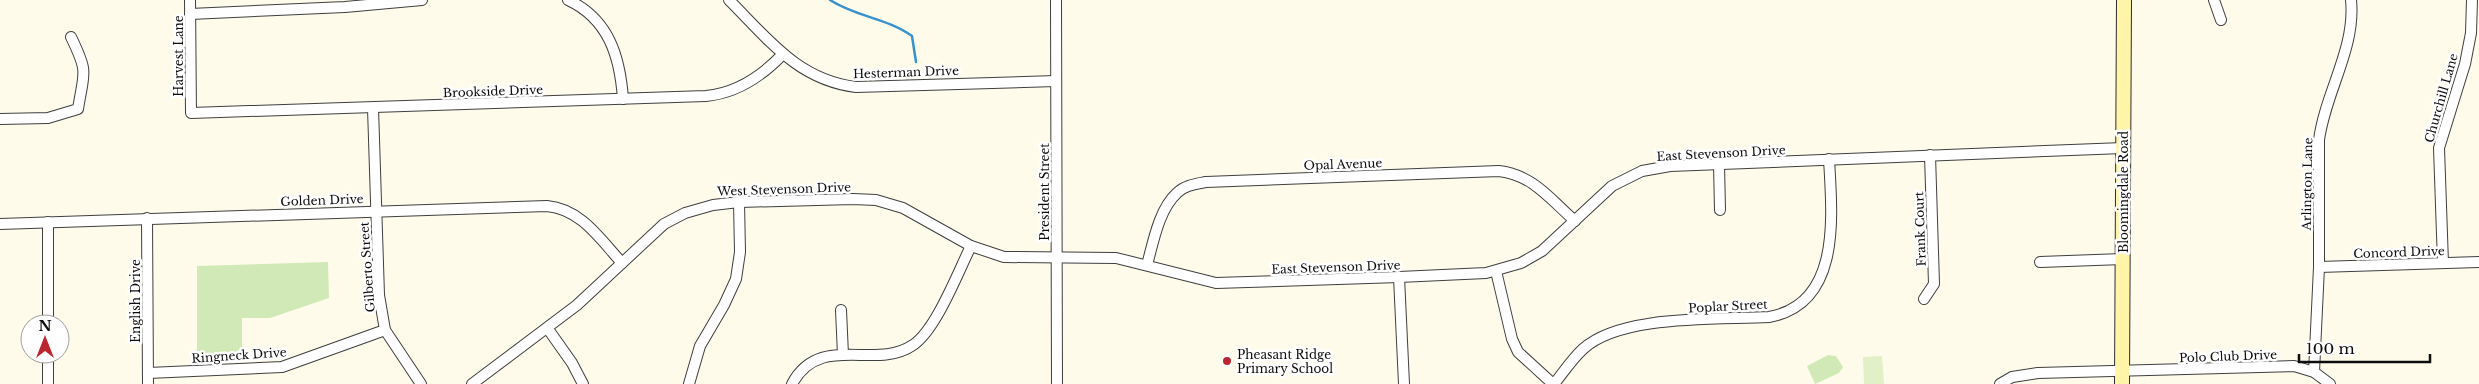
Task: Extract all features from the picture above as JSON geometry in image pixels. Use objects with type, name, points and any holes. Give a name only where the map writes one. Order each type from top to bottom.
[{"type":"main road","name":"Bloomingdale Road","points":[[2122,378],[2124,0]]},
{"type":"street","name":"Harvest Lane","points":[[190,0],[191,112]]},
{"type":"street","points":[[190,14],[345,7],[422,0]]},
{"type":"street","points":[[568,0],[596,19],[612,41],[620,63],[623,99]]},
{"type":"street","name":"Hesterman Drive","points":[[729,0],[783,54],[816,77],[832,83],[856,87],[1056,82]]},
{"type":"street","name":"President Street","points":[[1056,0],[1057,384]]},
{"type":"street","points":[[2214,0],[2221,20]]},
{"type":"street","name":"Arlington Lane","points":[[2314,372],[2319,266],[2319,140],[2322,120],[2351,28],[2351,0]]},
{"type":"street","name":"Churchill Lane","points":[[2444,263],[2439,148],[2466,58],[2471,33],[2472,0]]},
{"type":"street","points":[[0,119],[48,118],[78,109],[85,70],[71,37]]},
{"type":"street","name":"Brookside Drive","points":[[191,112],[373,108],[706,96],[726,92],[754,80],[783,54]]},
{"type":"street","name":"Gilberto Street","points":[[373,108],[379,295],[385,330],[421,384]]},
{"type":"street","name":"East Stevenson Drive","points":[[1057,258],[1116,258],[1216,283],[1400,277],[1496,271],[1521,263],[1542,251],[1612,186],[1642,171],[1670,166],[2123,148]]},
{"type":"street","name":"Frank Court","points":[[1924,299],[1934,284],[1930,155]]},
{"type":"street","name":"Poplar Street","points":[[1554,384],[1584,348],[1617,329],[1639,324],[1769,317],[1786,313],[1803,303],[1817,282],[1832,238],[1829,159]]},
{"type":"street","points":[[1719,164],[1720,210]]},
{"type":"street","name":"Opal Avenue","points":[[1146,265],[1168,204],[1177,192],[1191,184],[1206,182],[1499,170],[1516,173],[1531,181],[1575,221]]},
{"type":"street","name":"West Stevenson Drive","points":[[472,384],[548,328],[664,224],[700,208],[739,202],[876,200],[903,208],[971,246],[1004,257],[1057,258]]},
{"type":"street","points":[[689,384],[700,346],[732,290],[736,279],[740,252],[739,202]]},
{"type":"street","name":"Golden Drive","points":[[0,224],[376,211],[557,207],[578,216],[622,263]]},
{"type":"street","name":"English Drive","points":[[147,218],[148,384]]},
{"type":"street","points":[[48,222],[48,314]]},
{"type":"street","points":[[792,384],[801,370],[814,361],[843,354],[896,352],[918,342],[930,327],[971,246]]},
{"type":"street","points":[[2040,262],[2123,259]]},
{"type":"street","name":"Concord Drive","points":[[2319,266],[2479,262]]},
{"type":"street","points":[[1496,271],[1512,339],[1518,352],[1554,384]]},
{"type":"street","points":[[1400,277],[1404,384]]},
{"type":"street","points":[[841,310],[843,354]]},
{"type":"street","points":[[548,328],[572,363],[583,384]]},
{"type":"street","name":"Ringneck Drive","points":[[148,373],[282,367],[385,330]]},
{"type":"street","points":[[48,364],[48,384]]},
{"type":"street","name":"Polo Club Drive","points":[[2000,384],[2012,377],[2023,374],[2122,378],[2294,366],[2314,372],[2330,384]]},
{"type":"green space","points":[[328,262],[329,298],[270,318],[242,318],[242,359],[197,360],[197,266]]},
{"type":"green space","points":[[1828,355],[1836,356],[1843,367],[1839,373],[1815,384],[1807,366]]},
{"type":"green space","points":[[1882,356],[1884,384],[1864,384],[1863,357]]},
{"type":"waterway","points":[[830,0],[840,6],[892,25],[912,36],[916,62]]},
{"type":"place","name":"Pheasant Ridge Primary School","points":[[1227,361]]}]
